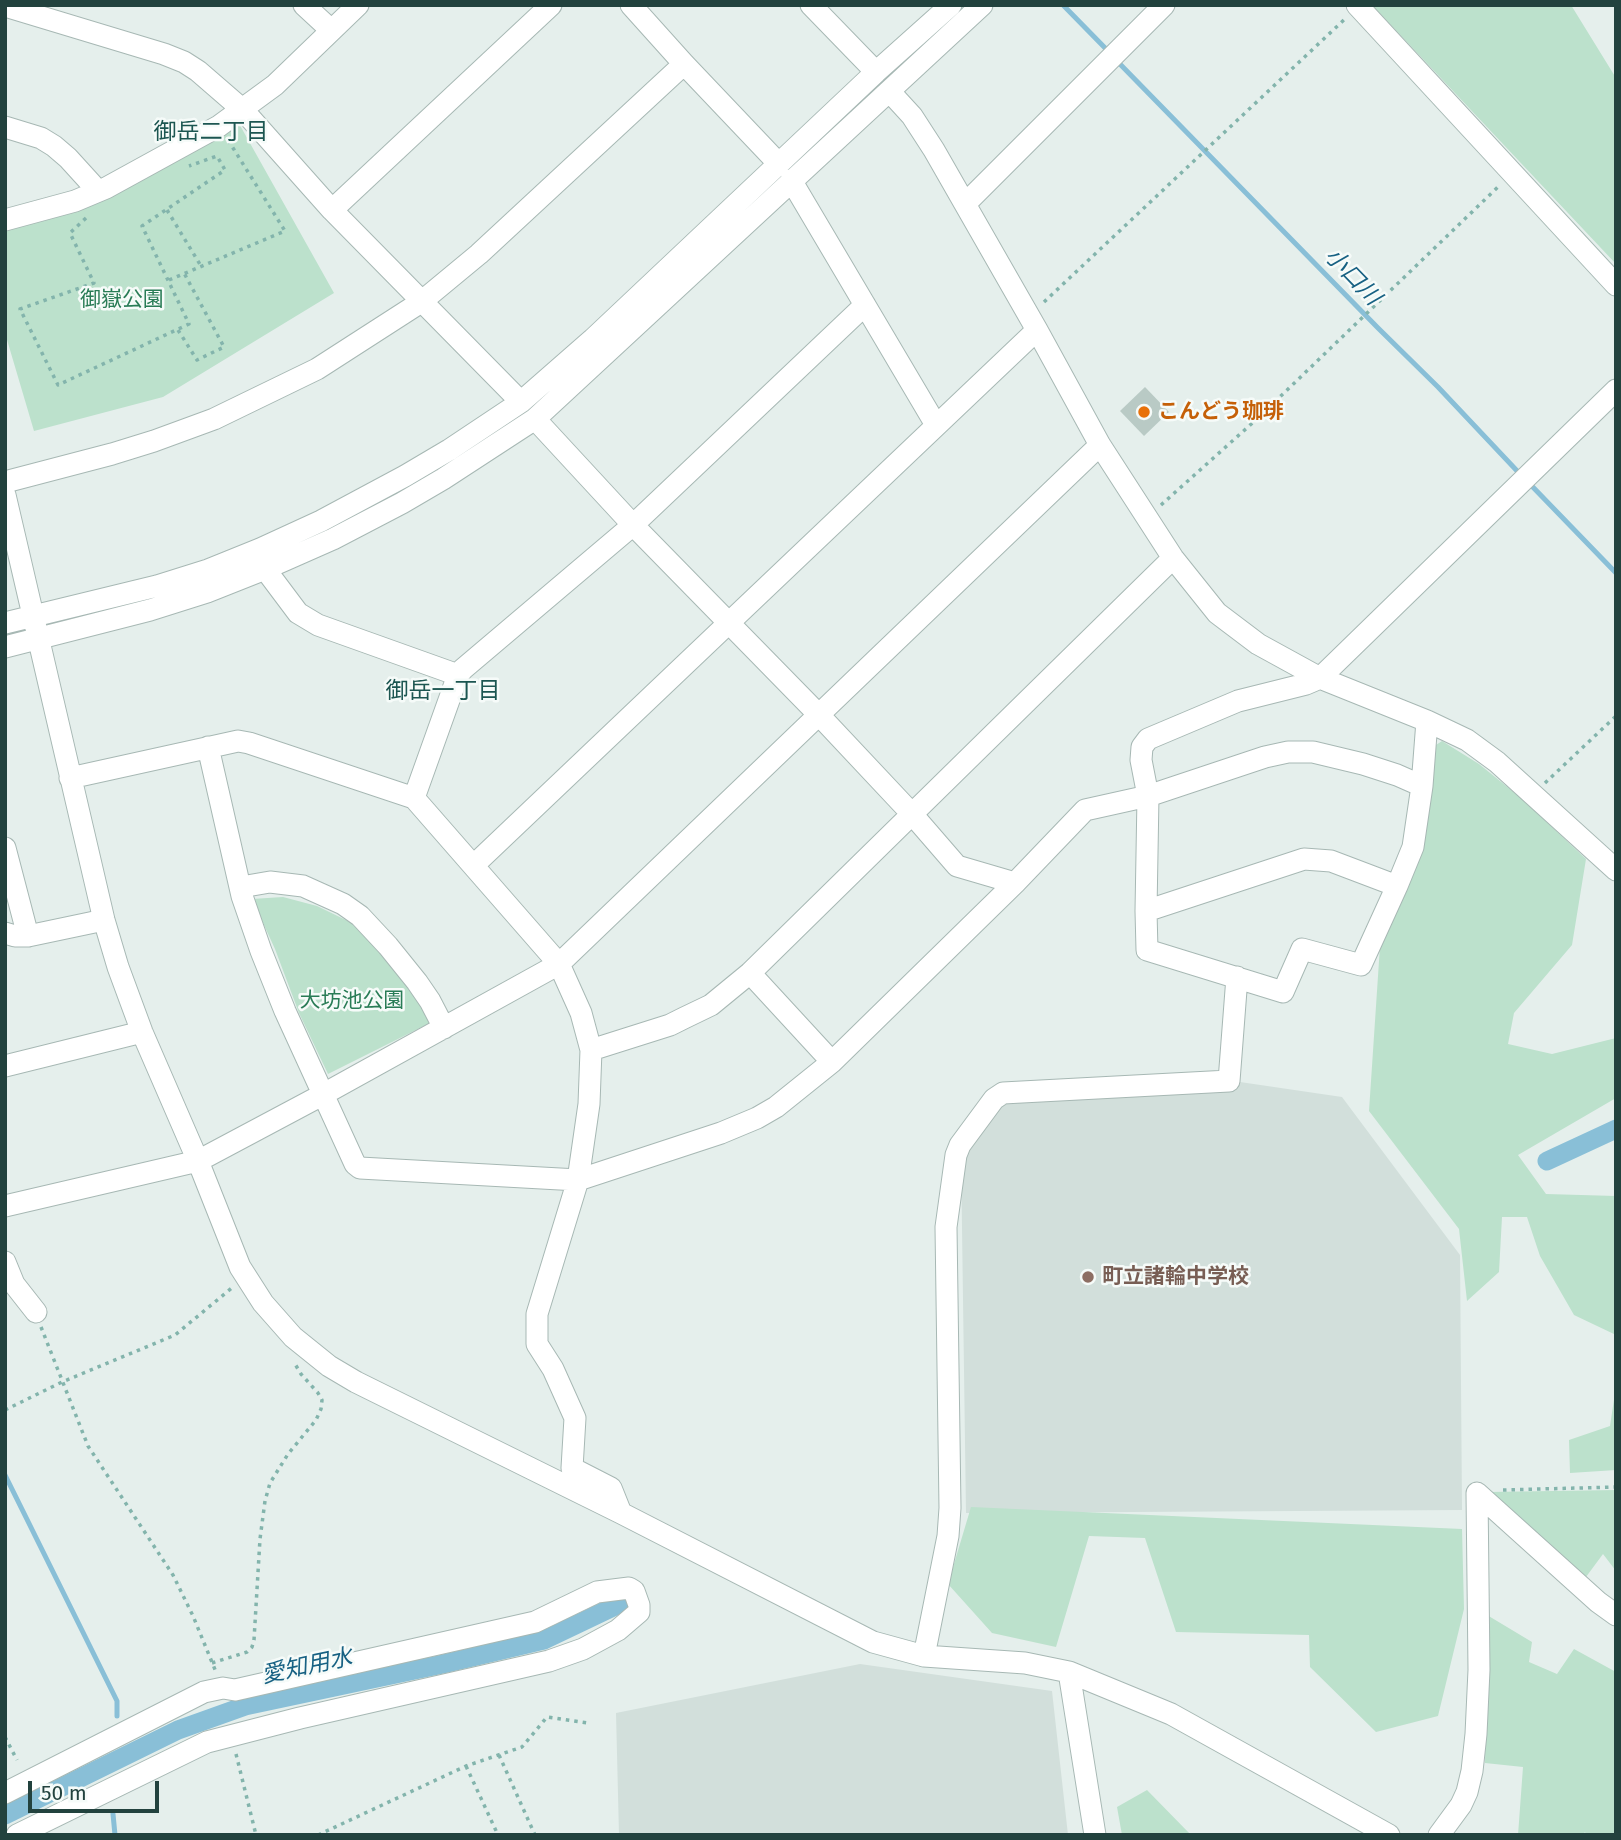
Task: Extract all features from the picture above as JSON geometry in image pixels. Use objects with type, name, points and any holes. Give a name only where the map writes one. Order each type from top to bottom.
[{"type":"street","points":[[304,5],[331,30]]},
{"type":"street","points":[[5,220],[75,201],[98,191],[219,126],[275,85],[358,5]]},
{"type":"street","points":[[332,210],[551,5]]},
{"type":"street","points":[[631,5],[785,172],[936,425]]},
{"type":"street","points":[[811,5],[876,72]]},
{"type":"street","points":[[5,647],[150,610],[207,592],[333,540],[443,479],[535,419],[785,172],[876,72],[951,5]]},
{"type":"street","points":[[5,623],[157,586],[260,549],[321,521],[449,450],[521,402],[785,172],[890,92],[982,5]]},
{"type":"street","points":[[965,204],[1164,5]]},
{"type":"street","points":[[5,6],[164,54],[198,71],[243,110],[332,210],[521,402]]},
{"type":"street","points":[[1357,6],[1616,285]]},
{"type":"street","points":[[5,482],[155,441],[214,419],[317,369],[421,302],[479,254],[684,64]]},
{"type":"street","points":[[890,92],[912,116],[965,204],[1100,446],[1173,558],[1217,613],[1258,644],[1320,678],[1467,740],[1497,762],[1616,870]]},
{"type":"street","points":[[5,127],[41,138],[54,146],[98,191]]},
{"type":"street","points":[[414,798],[458,675],[633,525],[865,305]]},
{"type":"street","points":[[474,865],[936,425],[1033,323]]},
{"type":"street","points":[[1427,721],[1422,786],[1413,846],[1361,965],[1302,949],[1283,992],[1147,950],[1148,796],[1141,760],[1142,747],[1148,738],[1238,701],[1320,678],[1616,390]]},
{"type":"street","points":[[535,419],[633,525],[819,715],[957,866],[1014,883]]},
{"type":"street","points":[[5,1206],[198,1161],[559,964],[1100,446]]},
{"type":"street","points":[[5,495],[70,778],[118,967],[142,1032],[246,1278],[271,1314],[301,1344],[329,1366],[356,1382],[621,1513],[855,1634],[873,1642],[924,1656],[1025,1663],[1069,1672],[1171,1714],[1389,1835]]},
{"type":"street","points":[[591,1050],[684,1018],[711,1005],[750,973],[1173,558]]},
{"type":"street","points":[[265,569],[298,613],[318,625],[458,675]]},
{"type":"street","points":[[70,778],[238,741],[414,798],[559,964],[581,1013],[591,1050],[589,1104],[578,1180],[537,1314],[537,1344],[553,1369],[575,1418],[572,1468],[611,1488],[621,1513]]},
{"type":"street","points":[[208,747],[241,887],[261,951],[322,1095],[355,1164],[360,1168],[578,1180],[721,1133],[776,1107],[832,1062],[1085,810],[1148,796],[1265,757],[1288,752],[1313,752],[1363,764],[1422,786]]},
{"type":"street","points":[[5,848],[28,936]]},
{"type":"street","points":[[1146,911],[1304,859],[1331,861],[1397,887]]},
{"type":"street","points":[[241,887],[270,882],[293,884],[317,891],[343,904],[360,916],[388,946],[430,1001],[444,1028]]},
{"type":"street","points":[[5,933],[28,936],[104,920]]},
{"type":"street","points":[[750,973],[832,1062]]},
{"type":"street","points":[[924,1656],[948,1536],[950,1508],[946,1227],[956,1155],[960,1145],[994,1099],[1003,1093],[1229,1081],[1237,977]]},
{"type":"street","points":[[5,1066],[142,1032]]},
{"type":"street","points":[[5,1262],[14,1284],[36,1312]]},
{"type":"street","points":[[1477,1493],[1598,1602],[1616,1615]]},
{"type":"street","points":[[1439,1835],[1467,1792],[1476,1734],[1479,1670],[1477,1493]]},
{"type":"street","points":[[5,1793],[204,1692],[223,1688],[235,1690],[535,1622],[597,1592],[629,1588],[634,1591],[639,1605],[639,1612],[618,1630],[583,1649],[548,1661],[207,1742],[17,1835]]},
{"type":"street","points":[[1069,1672],[1095,1835]]},
{"type":"path","points":[[1033,323],[1357,6]]},
{"type":"path","points":[[168,280],[285,231],[219,126]]},
{"type":"path","points":[[75,201],[88,216],[70,233],[94,283],[20,309],[58,385],[190,324],[142,226],[225,170],[217,156],[180,169]]},
{"type":"path","points":[[1147,518],[1258,418],[1512,173]]},
{"type":"path","points":[[167,210],[201,266]]},
{"type":"path","points":[[178,330],[197,360],[224,347],[184,273]]},
{"type":"path","points":[[1533,794],[1616,716]]},
{"type":"path","points":[[5,1410],[62,1382],[175,1335],[246,1278]]},
{"type":"path","points":[[36,1312],[88,1446],[173,1575],[223,1688]]},
{"type":"path","points":[[212,1663],[247,1652],[252,1647],[260,1539],[270,1483],[288,1454],[316,1420],[321,1409],[322,1401],[318,1393],[296,1366],[293,1354],[301,1344]]},
{"type":"path","points":[[1477,1493],[1488,1490],[1616,1487]]},
{"type":"path","points":[[318,1835],[467,1766],[522,1747],[547,1717],[588,1723]]},
{"type":"path","points":[[233,1734],[244,1790],[257,1835]]},
{"type":"path","points":[[5,1737],[17,1760]]},
{"type":"path","points":[[499,1755],[535,1835]]},
{"type":"path","points":[[467,1766],[498,1835]]},
{"type":"shaded area","points":[[1240,1082],[1342,1097],[1460,1255],[1462,1510],[966,1513],[961,1156],[1005,1100]]},
{"type":"shaded area","points":[[860,1664],[1052,1691],[1068,1835],[619,1835],[616,1713]]},
{"type":"green space","points":[[1372,5],[1571,5],[1616,78],[1616,264]]},
{"type":"green space","name":"御嶽公園","points":[[237,120],[334,293],[163,397],[34,431],[5,333],[5,228]]},
{"type":"green space","points":[[1442,741],[1479,764],[1521,798],[1586,859],[1572,945],[1514,1013],[1508,1044],[1552,1054],[1616,1038],[1616,1098],[1518,1155],[1546,1194],[1616,1196],[1616,1335],[1574,1315],[1540,1256],[1527,1217],[1502,1217],[1499,1272],[1467,1301],[1459,1229],[1369,1111],[1380,946],[1433,747]]},
{"type":"green space","name":"大坊池公園","points":[[283,897],[317,906],[350,922],[383,955],[429,1012],[430,1023],[328,1074],[299,1013],[275,949],[252,899]]},
{"type":"green space","points":[[1616,1386],[1616,1470],[1570,1473],[1569,1440],[1610,1426]]},
{"type":"green space","points":[[1616,1490],[1616,1571],[1603,1554],[1583,1581],[1489,1492]]},
{"type":"green space","points":[[971,1507],[1462,1529],[1464,1609],[1438,1716],[1376,1732],[1310,1667],[1309,1635],[1176,1632],[1145,1538],[1089,1536],[1056,1647],[992,1633],[948,1584]]},
{"type":"green space","points":[[1487,1615],[1532,1642],[1529,1662],[1557,1674],[1574,1649],[1616,1672],[1616,1835],[1586,1835],[1585,1832],[1583,1835],[1518,1835],[1523,1767],[1485,1763]]},
{"type":"green space","points":[[1147,1790],[1191,1835],[1122,1835],[1117,1807]]},
{"type":"building","name":"こんどう珈琲","points":[[1145,387],[1169,412],[1144,436],[1120,411]]},
{"type":"waterway","name":"小口川","points":[[1063,5],[1110,53]]},
{"type":"waterway","name":"小口川","points":[[1116,60],[1520,474]]},
{"type":"waterway","name":"小口川","points":[[1527,481],[1616,573]]},
{"type":"waterway","name":"愛知用水","points":[[1547,1161],[1616,1129]]},
{"type":"waterway","points":[[5,1475],[117,1701],[117,1716]]},
{"type":"waterway","name":"愛知用水","points":[[5,1815],[178,1730],[245,1706],[544,1640],[630,1599]]},
{"type":"waterway","points":[[113,1814],[115,1835]]},
{"type":"place","name":"こんどう珈琲","points":[[1144,412]]},
{"type":"place","name":"町立諸輪中学校","points":[[1088,1277]]},
{"type":"district","name":"御岳二丁目","points":[[211,133]]},
{"type":"district","name":"御岳一丁目","points":[[443,692]]}]
